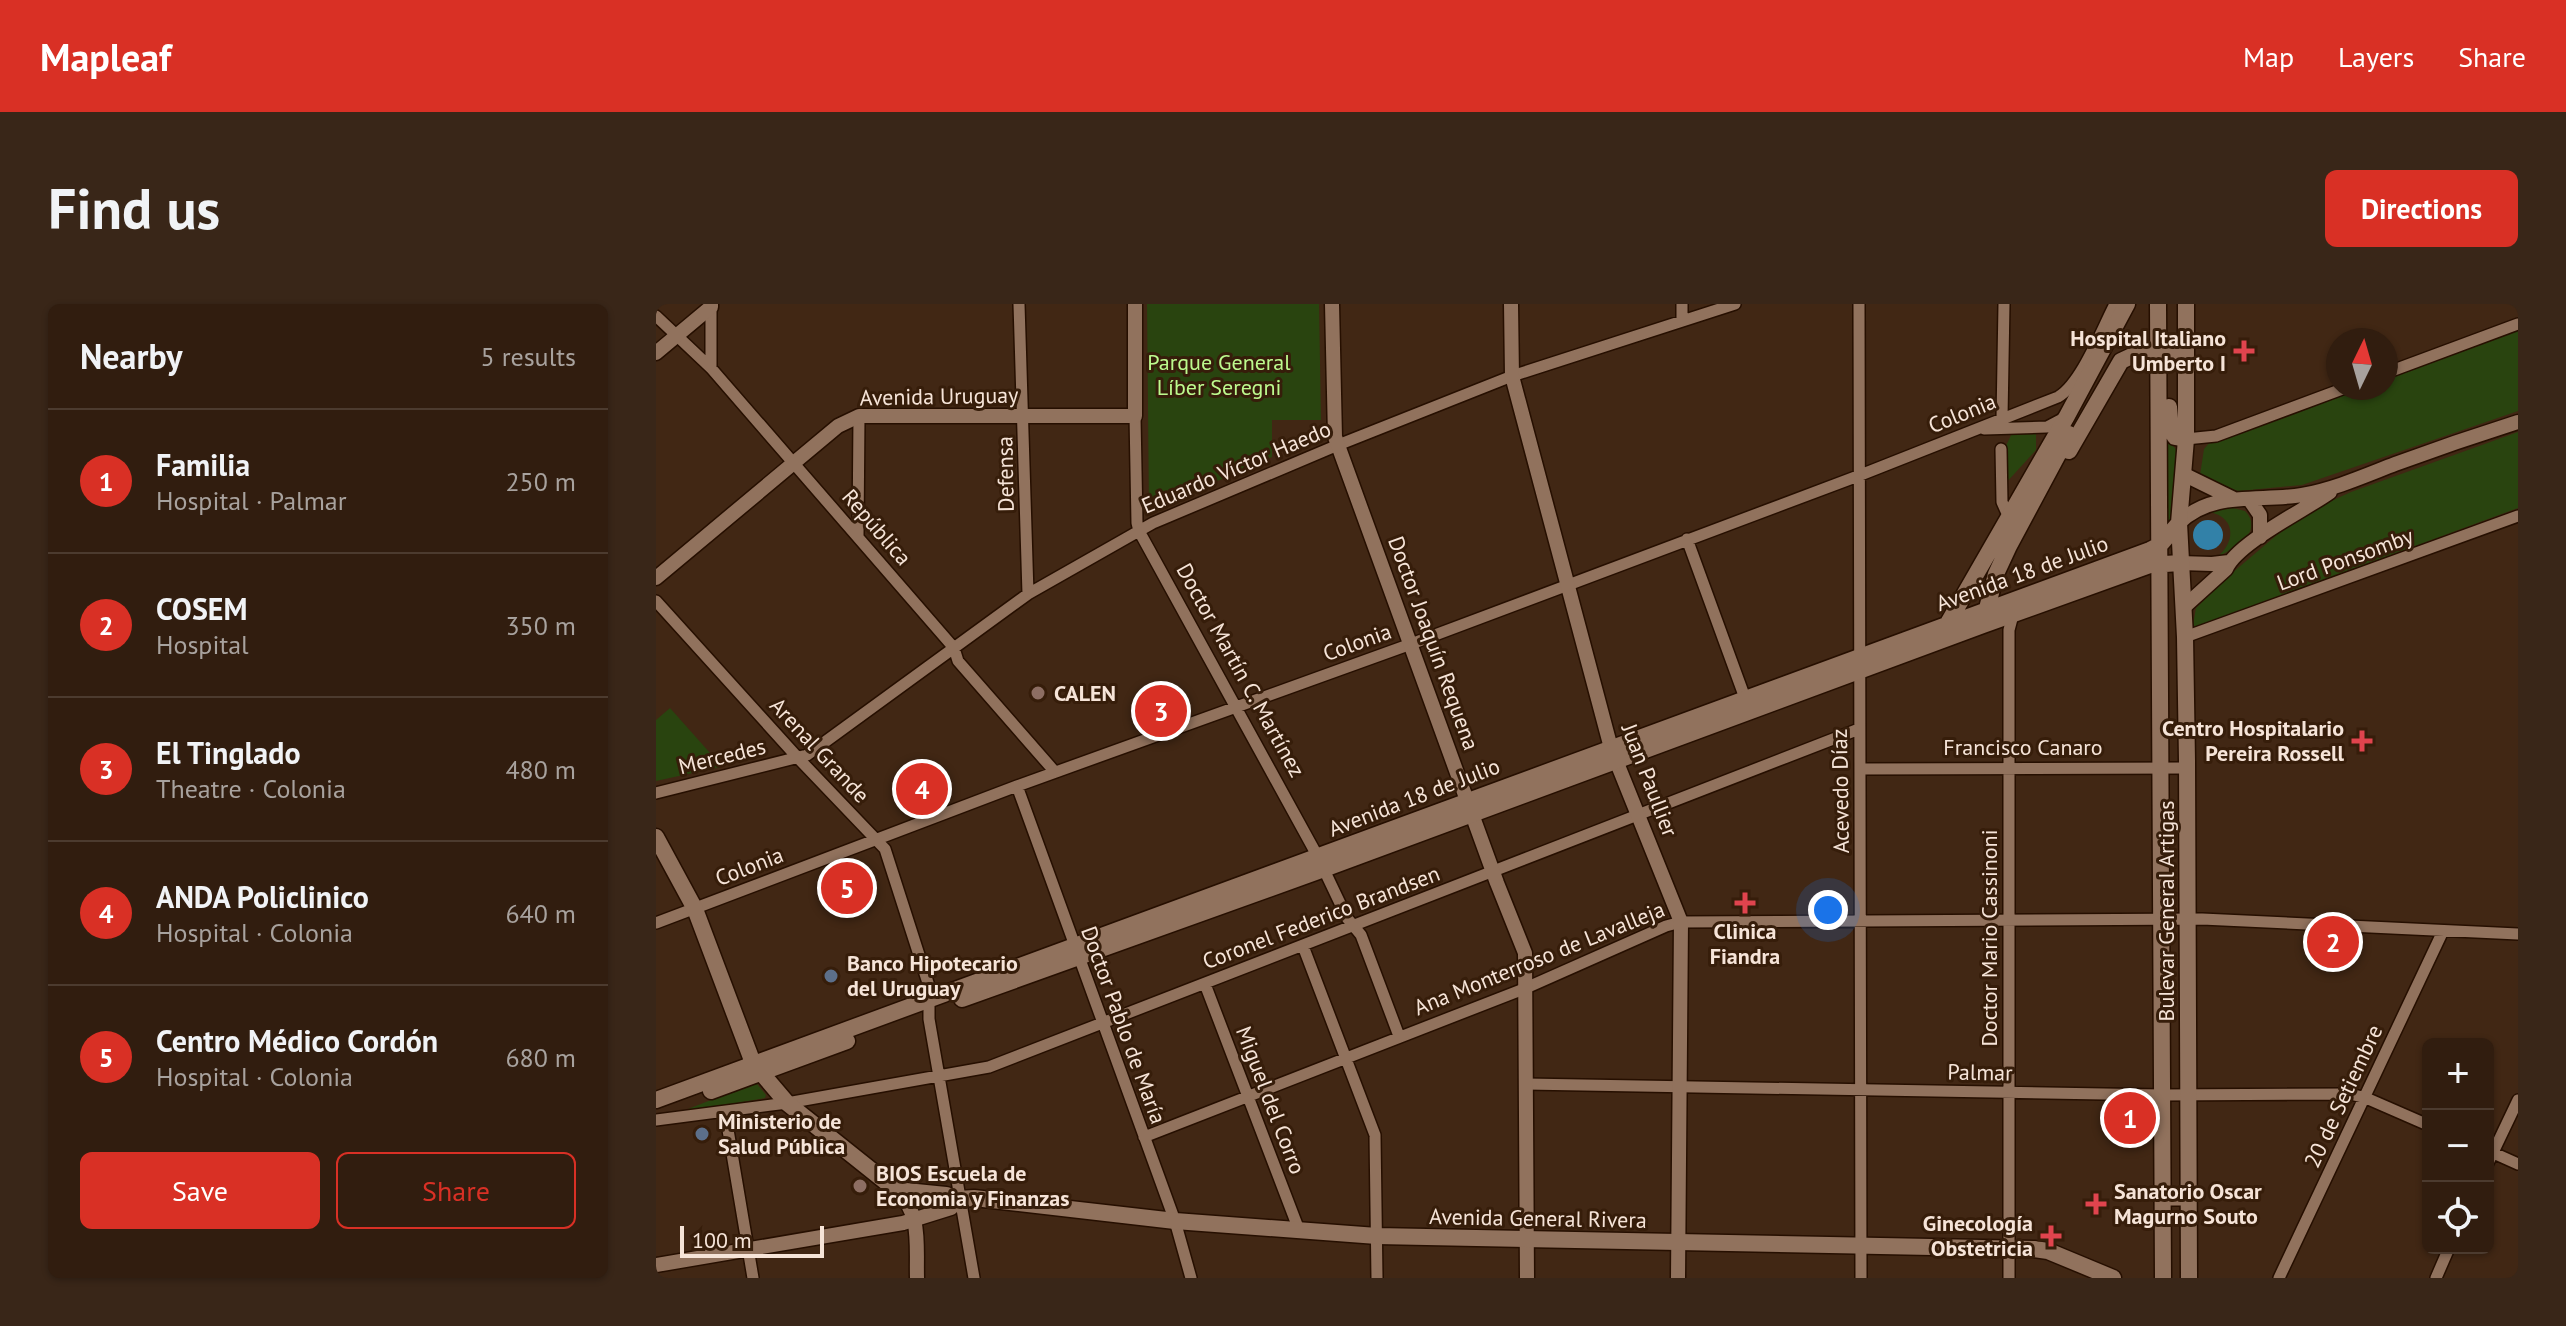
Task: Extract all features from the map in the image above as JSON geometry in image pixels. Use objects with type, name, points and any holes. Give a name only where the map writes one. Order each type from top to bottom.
[{"type":"main road","points":[[1985,617],[1996,574],[2017,518],[2127,304]]},
{"type":"main road","points":[[2050,473],[2139,304]]},
{"type":"main road","name":"Bulevar General Artigas","points":[[2158,304],[2163,1278]]},
{"type":"main road","name":"Bulevar General Artigas","points":[[2186,304],[2186,439],[2179,523],[2187,768],[2189,1278]]},
{"type":"main road","points":[[1948,623],[2017,518],[2068,454],[2121,361],[2136,354],[2186,351]]},
{"type":"main road","points":[[2159,376],[2168,400],[2171,430],[2175,437],[2186,439]]},
{"type":"main road","name":"Avenida 18 de Julio","points":[[656,1100],[757,1068],[1321,863],[2015,606],[2160,545],[2179,523]]},
{"type":"main road","points":[[2004,559],[2005,574],[2015,606]]},
{"type":"main road","name":"Avenida 18 de Julio","points":[[2015,606],[2160,563],[2180,563]]},
{"type":"main road","name":"Avenida 18 de Julio","points":[[1614,754],[1745,698],[1859,664],[1948,623],[1985,617]]},
{"type":"main road","points":[[656,837],[695,909],[757,1068],[787,1103],[896,1190]]},
{"type":"main road","name":"Avenida 18 de Julio","points":[[656,1111],[757,1068]]},
{"type":"main road","name":"Avenida General Rivera","points":[[896,1190],[1175,1221],[1377,1236],[2010,1248],[2048,1251],[2113,1278]]},
{"type":"main road","points":[[2163,1203],[2168,1220],[2172,1278]]},
{"type":"street","name":"Defensa","points":[[1019,304],[1028,594]]},
{"type":"street","name":"Doctor Martín C. Martínez","points":[[1135,304],[1139,531],[1361,935],[1399,1036]]},
{"type":"street","name":"Doctor Joaquín Requena","points":[[1332,304],[1334,419],[1338,445],[1493,871],[1524,944],[1527,1278]]},
{"type":"street","name":"Juan Paullier","points":[[1511,304],[1512,376],[1566,585],[1614,754],[1681,922],[1678,1278]]},
{"type":"street","points":[[1682,304],[1682,320]]},
{"type":"street","name":"Eduardo Víctor Haedo","points":[[798,758],[1028,594],[1139,531],[1338,445],[1512,376],[1735,304]]},
{"type":"street","name":"Acevedo Díaz","points":[[1859,304],[1861,1278]]},
{"type":"street","points":[[2002,418],[2004,304]]},
{"type":"street","name":"Colonia","points":[[656,923],[875,838],[1411,644],[1858,476],[2058,397],[2068,390],[2115,304]]},
{"type":"street","points":[[656,353],[711,305]]},
{"type":"street","points":[[711,305],[711,368]]},
{"type":"street","name":"República","points":[[656,316],[711,368],[858,535],[954,648],[958,661],[1055,772]]},
{"type":"street","points":[[2398,369],[2518,324]]},
{"type":"street","points":[[2186,439],[2216,436],[2326,395]]},
{"type":"street","name":"Avenida Uruguay","points":[[656,578],[838,426],[859,416],[1135,416]]},
{"type":"street","points":[[858,535],[859,416]]},
{"type":"street","points":[[1979,428],[2047,427],[2067,416]]},
{"type":"street","points":[[2179,523],[2199,507],[2332,489],[2518,422]]},
{"type":"street","points":[[2001,449],[2002,502],[2017,518]]},
{"type":"street","points":[[2183,474],[2258,508],[2260,537]]},
{"type":"street","points":[[2184,607],[2226,569],[2229,562],[2260,537],[2332,489]]},
{"type":"street","name":"Lord Ponsomby","points":[[2185,637],[2518,516]]},
{"type":"street","points":[[1687,539],[1745,698]]},
{"type":"street","points":[[2180,563],[2229,562]]},
{"type":"street","name":"Arenal Grande","points":[[656,601],[887,853],[929,986],[938,1076],[974,1278]]},
{"type":"street","name":"Doctor Mario Cassinoni","points":[[2009,1278],[2009,630],[2015,606]]},
{"type":"street","name":"Coronel Federico Brandsen","points":[[787,1103],[989,1067],[1859,729]]},
{"type":"street","name":"Mercedes","points":[[658,794],[798,758]]},
{"type":"street","name":"Francisco Canaro","points":[[1860,769],[2187,768]]},
{"type":"street","name":"Doctor Pablo de María","points":[[1017,786],[1175,1221],[1191,1278]]},
{"type":"street","name":"Ana Monterroso de Lavalleja","points":[[1144,1137],[1526,988],[1681,922],[2161,919],[2518,934]]},
{"type":"street","name":"20 de Setiembre","points":[[2279,1278],[2443,931]]},
{"type":"street","points":[[1303,946],[1375,1135],[1377,1278]]},
{"type":"street","name":"Miguel del Corro","points":[[1205,984],[1299,1230]]},
{"type":"street","name":"Palmar","points":[[1526,1084],[2162,1095],[2350,1094],[2422,1122]]},
{"type":"street","points":[[2494,1147],[2518,1100]]},
{"type":"street","points":[[656,1120],[787,1103]]},
{"type":"street","points":[[725,1112],[753,1278]]},
{"type":"street","points":[[2494,1156],[2518,1164]]},
{"type":"street","points":[[896,1190],[910,1204],[916,1219],[917,1278]]},
{"type":"street","name":"Avenida General Rivera","points":[[656,1265],[916,1219],[951,1208],[959,1199]]},
{"type":"street","points":[[2163,1203],[2188,1200]]},
{"type":"street","points":[[2436,1278],[2446,1254]]},
{"type":"green space","name":"Parque General Líber Seregni","points":[[1147,304],[1319,304],[1321,420],[1272,420],[1272,457],[1149,511]]},
{"type":"green space","points":[[2518,330],[2518,411],[2302,485],[2239,491],[2200,475],[2204,449],[2210,442],[2327,400],[2398,400],[2398,374]]},
{"type":"green space","points":[[2518,432],[2518,508],[2196,627],[2193,625],[2196,608],[2232,573],[2278,534],[2322,505]]},
{"type":"green space","points":[[2012,433],[2036,433],[2036,450],[2005,484],[2005,448]]},
{"type":"green space","points":[[2166,437],[2178,452],[2167,527]]},
{"type":"green space","points":[[2229,507],[2245,511],[2251,526],[2245,539],[2217,557],[2228,544],[2230,531],[2224,519],[2209,512]]},
{"type":"green space","points":[[670,708],[720,767],[656,781],[656,720]]},
{"type":"green space","points":[[754,1083],[766,1095],[765,1098],[688,1109]]},
{"type":"water","points":[[2208,520],[2214,521],[2222,529],[2222,541],[2214,549],[2208,550],[2202,549],[2194,541],[2193,535],[2194,529],[2202,521]]},
{"type":"place","name":"Hospital Italiano Umberto I","points":[[2244,351]]},
{"type":"place","name":"CALEN","points":[[1038,693]]},
{"type":"place","name":"El Tinglado","points":[[1161,711]]},
{"type":"place","name":"Centro Hospitalario Pereira Rossell","points":[[2362,741]]},
{"type":"place","name":"ANDA Policlinico","points":[[922,789]]},
{"type":"place","name":"Centro Médico Cordón","points":[[847,888]]},
{"type":"place","name":"Clinica Fiandra","points":[[1745,903]]},
{"type":"place","name":"COSEM","points":[[2333,942]]},
{"type":"place","name":"Banco Hipotecario del Uruguay","points":[[831,976]]},
{"type":"place","name":"Familia","points":[[2130,1118]]},
{"type":"place","name":"Ministerio de Salud Pública","points":[[702,1134]]},
{"type":"place","name":"BIOS Escuela de Economia y Finanzas","points":[[860,1186]]},
{"type":"place","name":"Sanatorio Oscar Magurno Souto","points":[[2096,1204]]},
{"type":"place","name":"Ginecología Obstetricia","points":[[2051,1236]]}]
